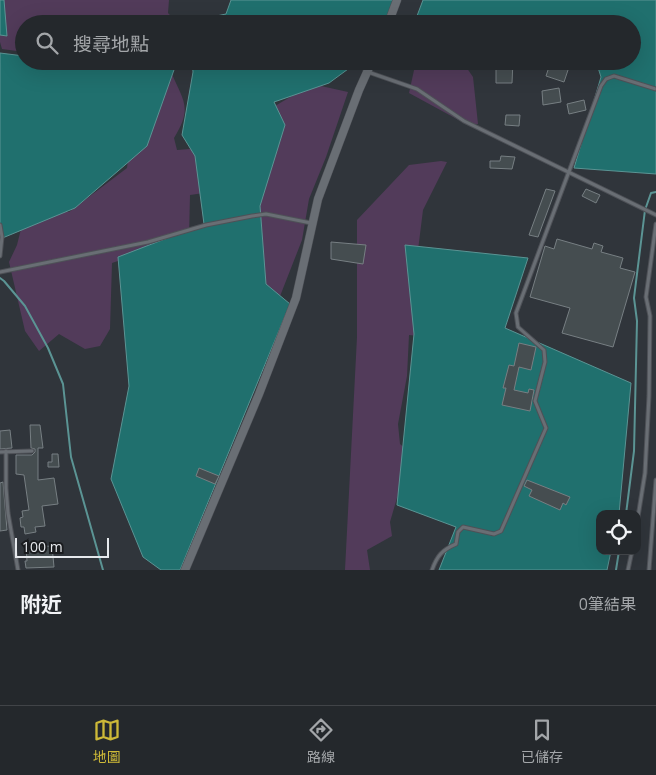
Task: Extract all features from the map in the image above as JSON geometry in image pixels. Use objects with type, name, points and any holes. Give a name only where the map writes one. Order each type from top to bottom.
[{"type":"street","points":[[391,15],[397,0]]},
{"type":"street","points":[[186,570],[259,394],[296,298],[312,223],[325,180],[359,90],[368,72]]},
{"type":"lane","points":[[368,72],[417,89],[464,121],[656,215]]},
{"type":"lane","points":[[432,570],[437,555],[444,549],[456,544],[458,532],[463,527],[494,534],[501,531],[546,428],[535,401],[545,362],[544,350],[518,327],[516,313],[601,86],[606,79],[614,76],[656,89]]},
{"type":"lane","points":[[0,272],[148,242],[206,225],[252,216],[266,214],[312,223]]},
{"type":"lane","points":[[639,510],[644,473],[649,396],[650,316],[646,297],[656,224]]},
{"type":"lane","points":[[0,225],[2,237],[0,256]]},
{"type":"lane","points":[[6,451],[8,513],[18,570]]},
{"type":"lane","points":[[0,452],[32,451]]},
{"type":"lane","points":[[649,570],[656,480]]},
{"type":"lane","points":[[628,570],[631,555]]},
{"type":"shaded area","points":[[0,0],[169,0],[168,13],[170,15],[15,15],[15,51],[2,49],[0,42]]},
{"type":"shaded area","points":[[0,0],[4,0],[7,36],[0,35]]},
{"type":"shaded area","points":[[231,0],[396,0],[390,15],[221,15],[226,14]]},
{"type":"shaded area","points":[[423,0],[656,0],[656,174],[574,168],[601,77],[599,70],[641,70],[641,15],[417,15]]},
{"type":"shaded area","points":[[0,53],[15,55],[15,70],[174,70],[147,146],[75,208],[0,239]]},
{"type":"shaded area","points":[[147,70],[170,70],[182,96],[185,110],[180,127],[174,138],[177,150],[253,144],[270,109],[312,84],[348,92],[326,157],[309,199],[302,240],[275,309],[254,270],[239,188],[190,195],[189,237],[112,263],[110,329],[100,346],[85,349],[59,334],[39,351],[25,331],[9,262],[17,245],[26,209],[69,212],[127,168],[136,101]]},
{"type":"shaded area","points":[[193,70],[347,70],[329,83],[274,102],[285,125],[260,206],[266,284],[290,304],[180,570],[161,570],[143,557],[111,479],[129,386],[118,257],[204,224],[195,156],[182,135]]},
{"type":"shaded area","points":[[414,70],[468,70],[473,77],[478,124],[466,124],[409,93]]},
{"type":"shaded area","points":[[447,162],[423,210],[416,266],[428,337],[409,335],[407,376],[398,424],[400,444],[410,453],[390,522],[392,536],[367,550],[370,570],[345,570],[357,337],[357,220],[409,165]]},
{"type":"shaded area","points":[[405,245],[528,258],[505,328],[631,383],[619,510],[596,510],[596,555],[610,555],[607,570],[439,570],[456,527],[397,505],[414,334]]},
{"type":"building","points":[[496,70],[513,70],[512,83],[496,83]]},
{"type":"building","points":[[548,70],[568,70],[564,82],[546,76]]},
{"type":"building","points":[[559,88],[561,102],[543,105],[542,91]]},
{"type":"building","points":[[584,100],[586,110],[569,114],[567,104]]},
{"type":"building","points":[[506,115],[520,115],[519,126],[505,125]]},
{"type":"building","points":[[501,156],[515,157],[512,169],[490,168],[490,161],[500,161]]},
{"type":"building","points":[[546,189],[555,191],[538,237],[529,235]]},
{"type":"building","points":[[586,189],[600,195],[596,203],[582,196]]},
{"type":"building","points":[[557,239],[592,249],[594,243],[603,246],[601,252],[623,258],[620,268],[635,272],[613,347],[562,333],[570,308],[530,297],[545,246],[554,249]]},
{"type":"building","points":[[331,242],[366,245],[363,264],[331,259]]},
{"type":"building","points":[[519,343],[536,347],[531,370],[519,367],[514,390],[528,393],[529,389],[534,390],[530,411],[502,405],[506,388],[503,388],[509,365],[514,366]]},
{"type":"building","points":[[30,425],[40,425],[43,448],[38,448],[38,480],[54,478],[58,504],[42,506],[45,526],[35,527],[36,532],[25,534],[24,527],[21,527],[20,518],[23,517],[22,511],[29,510],[24,475],[16,474],[16,455],[32,455],[35,452],[35,449],[31,448]]},
{"type":"building","points":[[10,430],[12,448],[0,449],[0,431]]},
{"type":"building","points":[[52,454],[58,454],[59,467],[48,467],[48,462],[52,462]]},
{"type":"building","points":[[199,468],[219,476],[215,484],[196,476]]},
{"type":"building","points":[[527,480],[570,497],[566,505],[563,503],[560,510],[529,496],[532,490],[524,486]]},
{"type":"building","points":[[3,482],[7,530],[0,531],[0,483]]},
{"type":"building","points":[[52,546],[54,567],[26,568],[26,547]]},
{"type":"waterway","points":[[627,510],[634,451],[637,321],[634,298],[645,210],[651,193],[656,192]]},
{"type":"waterway","points":[[0,278],[25,306],[48,348],[63,384],[71,457],[103,570]]},
{"type":"waterway","points":[[616,570],[618,555]]}]
